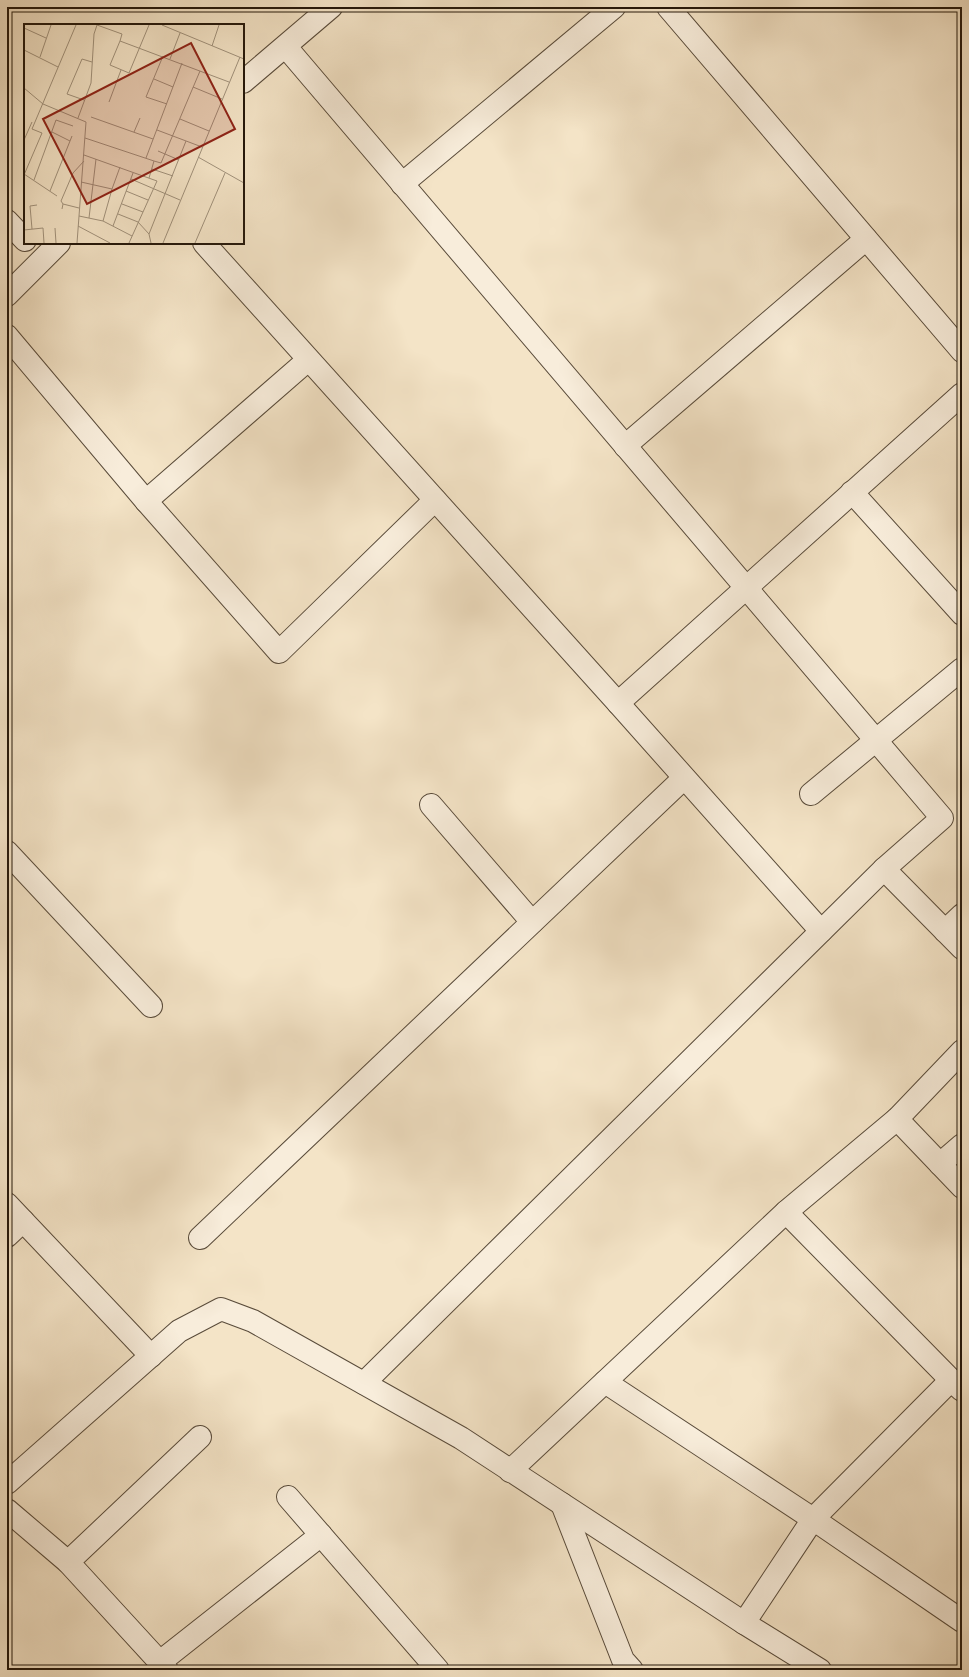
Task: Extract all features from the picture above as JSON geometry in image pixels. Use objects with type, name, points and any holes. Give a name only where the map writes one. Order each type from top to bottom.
[{"type":"street","points":[[244,81],[286,47],[331,7]]},
{"type":"street","points":[[402,184],[614,7]]},
{"type":"street","points":[[668,7],[962,351]]},
{"type":"street","points":[[286,47],[942,818],[884,869],[364,1383]]},
{"type":"street","points":[[7,221],[24,239]]},
{"type":"street","points":[[625,446],[866,240]]},
{"type":"street","points":[[29,244],[42,259]]},
{"type":"street","points":[[7,296],[58,244]]},
{"type":"street","points":[[205,244],[618,702],[821,931]]},
{"type":"street","points":[[7,336],[146,501],[279,652],[435,500]]},
{"type":"street","points":[[146,501],[308,360]]},
{"type":"street","points":[[618,702],[962,394]]},
{"type":"street","points":[[852,492],[962,614]]},
{"type":"street","points":[[811,794],[962,669]]},
{"type":"street","points":[[200,1238],[684,778]]},
{"type":"street","points":[[431,805],[532,922]]},
{"type":"street","points":[[7,852],[151,1006]]},
{"type":"street","points":[[884,869],[962,948]]},
{"type":"street","points":[[945,931],[962,915]]},
{"type":"street","points":[[510,1471],[786,1212],[897,1119],[962,1051]]},
{"type":"street","points":[[897,1119],[962,1187]]},
{"type":"street","points":[[940,1164],[962,1145]]},
{"type":"street","points":[[7,1204],[151,1356]]},
{"type":"street","points":[[744,1623],[813,1519],[957,1385],[786,1212]]},
{"type":"street","points":[[7,1236],[23,1221]]},
{"type":"street","points":[[7,1483],[179,1331],[221,1309],[253,1321],[461,1438],[744,1623],[820,1670]]},
{"type":"street","points":[[605,1382],[813,1519],[962,1621]]},
{"type":"street","points":[[68,1562],[200,1437]]},
{"type":"street","points":[[288,1497],[438,1670]]},
{"type":"street","points":[[562,1504],[623,1660],[632,1670]]},
{"type":"street","points":[[7,1510],[68,1562],[163,1666],[321,1535]]}]
